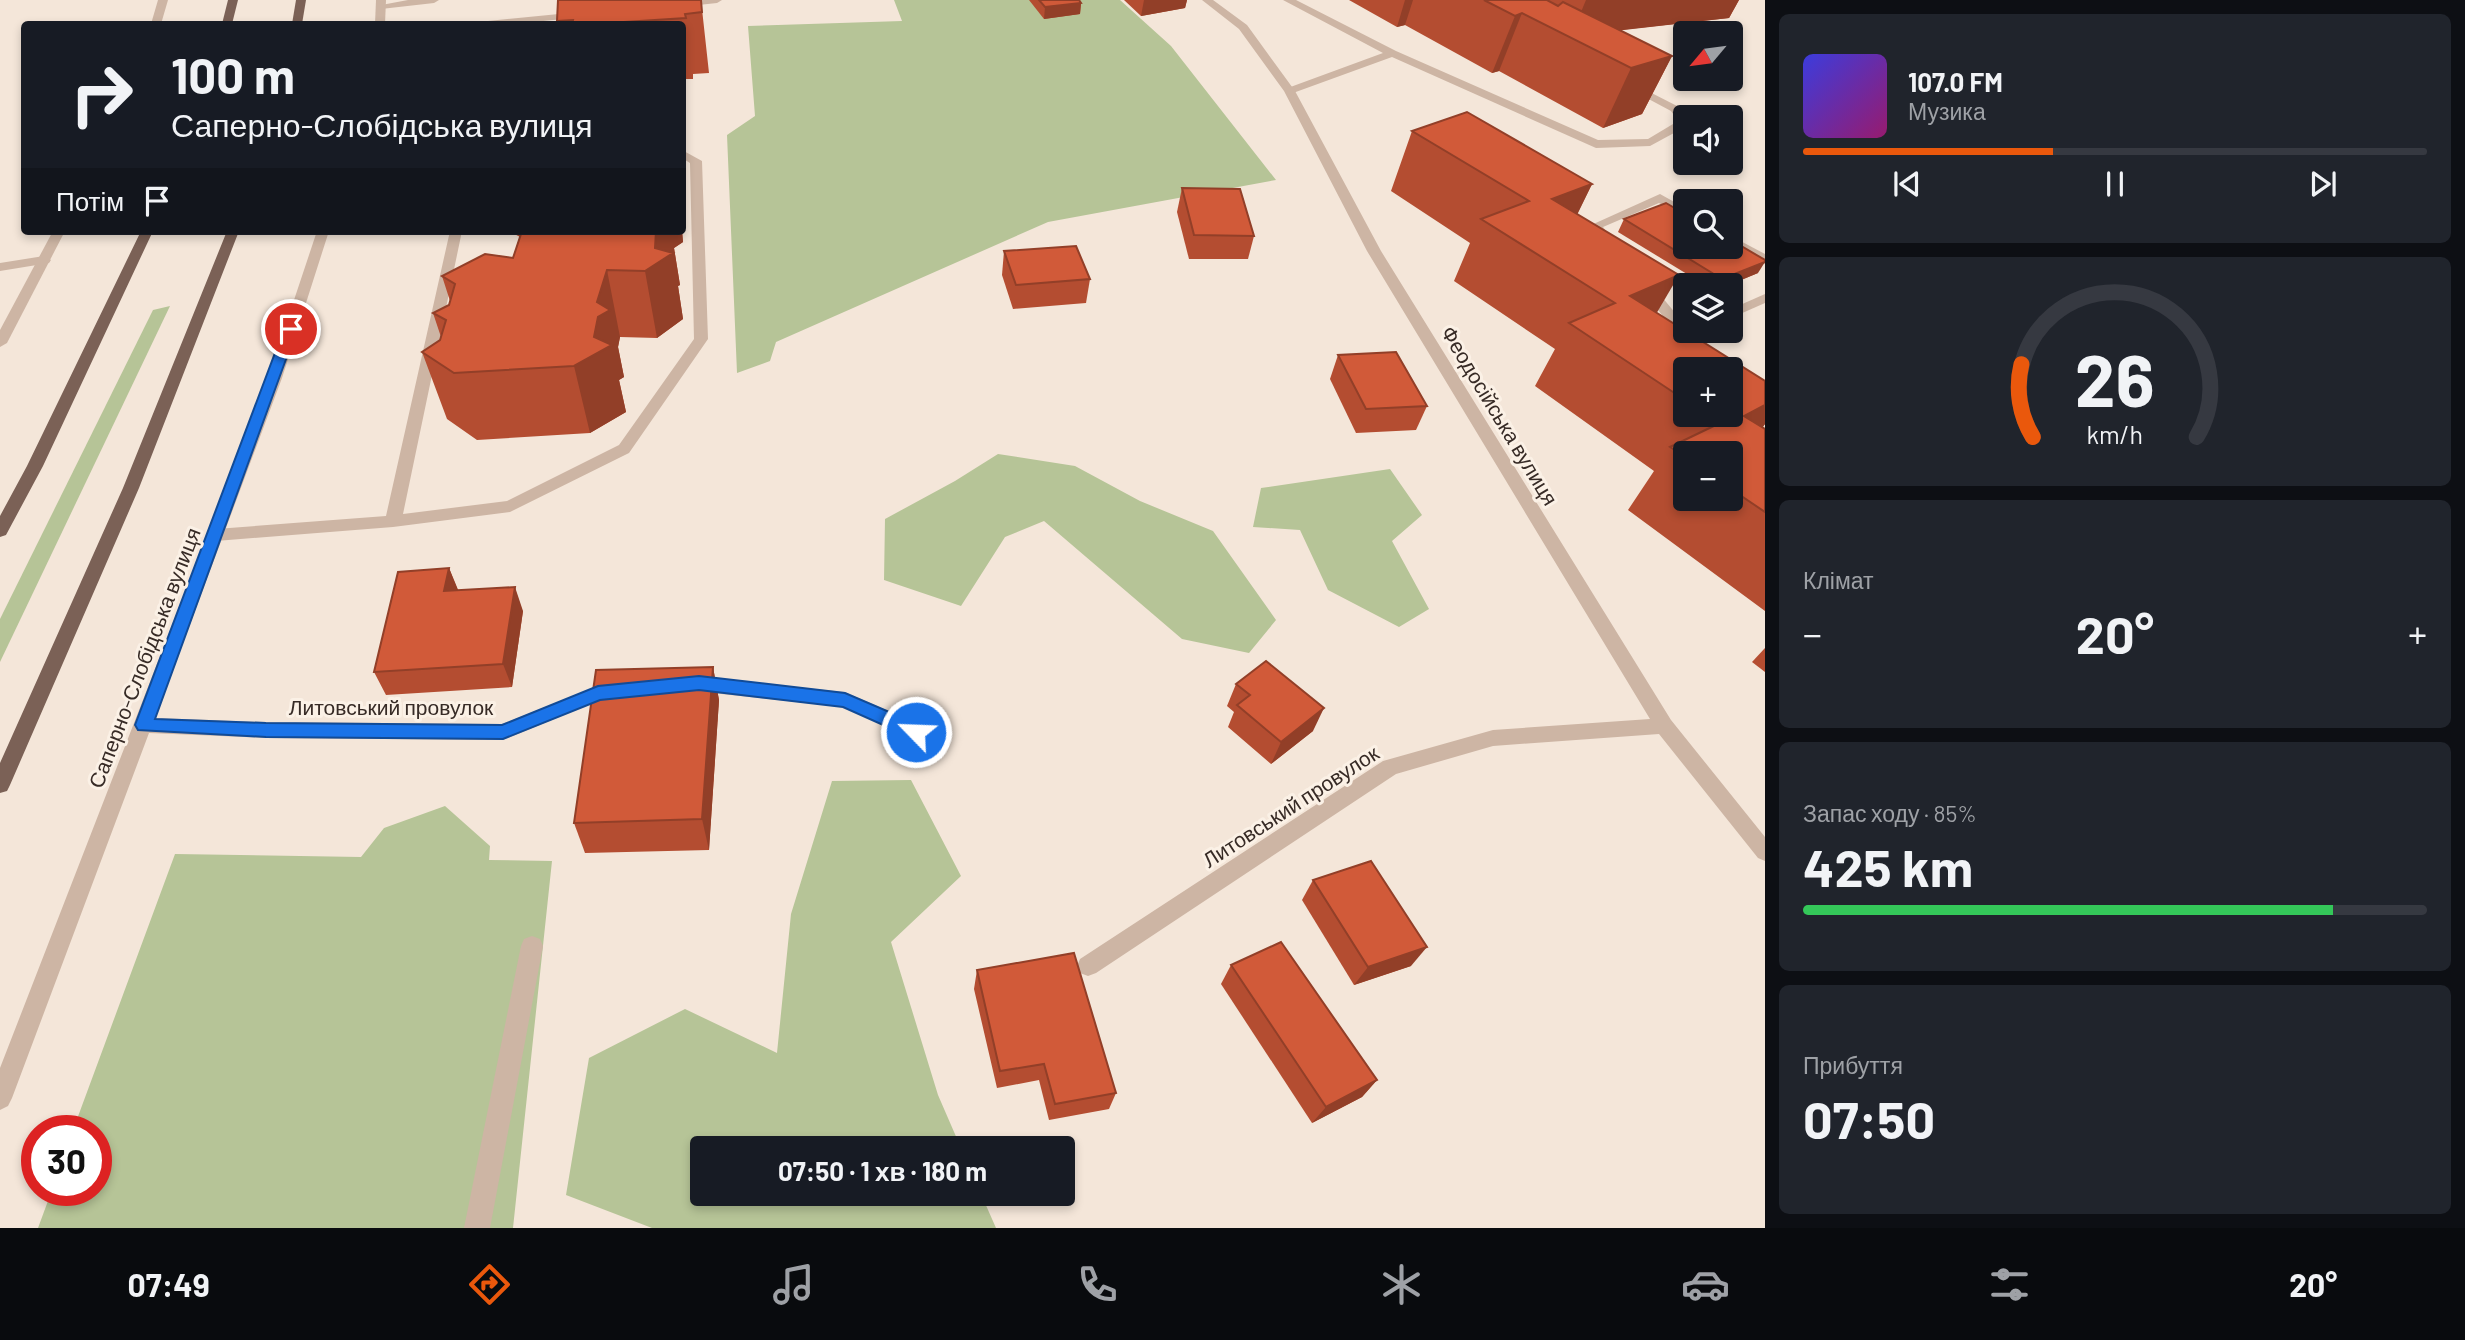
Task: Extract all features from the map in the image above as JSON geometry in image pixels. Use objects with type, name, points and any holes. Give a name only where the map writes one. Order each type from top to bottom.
[{"type":"main road","points":[[228,21],[233,0]]},
{"type":"main road","points":[[298,21],[301,0]]},
{"type":"main road","points":[[0,531],[35,466],[144,235]]},
{"type":"main road","points":[[0,785],[131,488],[231,235]]},
{"type":"street","points":[[157,21],[163,0]]},
{"type":"street","points":[[380,21],[381,3],[434,0]]},
{"type":"street","points":[[663,6],[717,0]]},
{"type":"street","name":"Феодосійська вулиця","points":[[1207,0],[1243,27],[1289,91],[1374,251],[1664,726],[1765,852]]},
{"type":"street","points":[[1288,0],[1392,53],[1596,144],[1650,142],[1685,122],[1675,109],[1622,81]]},
{"type":"street","points":[[517,21],[596,13]]},
{"type":"street","points":[[1289,91],[1392,53]]},
{"type":"street","points":[[216,535],[393,521],[510,506],[624,449],[701,339],[696,161],[686,155]]},
{"type":"street","points":[[1620,256],[1595,226],[1660,198],[1673,206]]},
{"type":"street","points":[[0,342],[57,235]]},
{"type":"street","name":"Саперно-Слобідська вулиця","points":[[0,1098],[275,378],[322,235]]},
{"type":"street","points":[[393,521],[455,235]]},
{"type":"street","points":[[1743,247],[1765,260]]},
{"type":"street","points":[[0,267],[44,260]]},
{"type":"street","points":[[1636,275],[1673,314]]},
{"type":"street","points":[[1743,308],[1765,298]]},
{"type":"street","points":[[674,686],[699,683],[845,700],[916,732]]},
{"type":"street","name":"Литовський провулок","points":[[144,725],[266,730],[503,732],[598,693],[636,689]]},
{"type":"street","name":"Литовський провулок","points":[[1087,966],[1390,767],[1493,738],[1664,726]]},
{"type":"street","points":[[477,1228],[532,946]]},
{"type":"green space","points":[[894,0],[1120,0],[1171,46],[1276,180],[1048,222],[776,342],[770,361],[737,373],[727,135],[755,116],[748,26],[902,21]]},
{"type":"green space","points":[[170,306],[0,662],[0,619],[153,310]]},
{"type":"green space","points":[[998,454],[1075,466],[1140,501],[1213,531],[1276,620],[1249,653],[1182,639],[1044,521],[1005,537],[961,606],[884,580],[885,519]]},
{"type":"green space","points":[[1390,469],[1422,515],[1392,541],[1429,609],[1399,627],[1328,590],[1300,530],[1253,527],[1261,488]]},
{"type":"green space","points":[[911,780],[961,876],[891,942],[938,1095],[956,1136],[690,1136],[690,1206],[986,1206],[996,1228],[652,1228],[566,1195],[589,1058],[685,1009],[777,1053],[791,914],[832,781]]},
{"type":"green space","points":[[445,806],[490,846],[489,860],[552,861],[513,1228],[38,1228],[46,1206],[112,1206],[112,1115],[79,1115],[175,854],[361,857],[384,828]]},
{"type":"building","points":[[558,0],[701,0],[702,12],[685,14],[686,18],[557,21]]},
{"type":"building","points":[[1039,0],[1079,0],[1081,3],[1045,7]]},
{"type":"building","points":[[1484,0],[1547,0],[1558,6],[1563,2],[1672,56],[1631,68],[1522,13],[1515,16]]},
{"type":"building","points":[[1467,112],[1592,184],[1552,199],[1676,273],[1673,273],[1673,278],[1630,296],[1673,323],[1673,343],[1705,343],[1727,357],[1673,357],[1673,392],[1569,323],[1615,303],[1481,219],[1529,201],[1412,131]]},
{"type":"building","points":[[1182,188],[1240,189],[1254,236],[1194,235]]},
{"type":"building","points":[[1666,203],[1673,207],[1673,249],[1624,219]]},
{"type":"building","points":[[521,235],[656,235],[655,248],[673,253],[645,271],[607,270],[597,302],[610,310],[598,317],[594,337],[612,345],[574,366],[454,373],[422,352],[440,340],[446,320],[433,313],[449,305],[455,284],[442,276],[485,254],[513,258]]},
{"type":"building","points":[[1076,246],[1090,279],[1016,285],[1004,251]]},
{"type":"building","points":[[1743,247],[1765,260],[1737,273],[1712,273],[1689,259],[1743,259]]},
{"type":"building","points":[[1396,352],[1427,406],[1366,409],[1338,355]]},
{"type":"building","points":[[1743,367],[1765,381],[1765,405],[1744,416],[1765,429],[1765,512],[1743,497],[1743,441],[1682,441],[1712,427],[1743,427]]},
{"type":"building","points":[[449,568],[444,591],[515,587],[503,664],[374,672],[398,572]]},
{"type":"building","points":[[1266,661],[1324,708],[1281,742],[1237,705],[1250,695],[1236,684]]},
{"type":"building","points":[[713,667],[702,819],[574,823],[596,670]]},
{"type":"building","points":[[1371,861],[1427,947],[1368,967],[1313,880]]},
{"type":"building","points":[[1281,942],[1377,1080],[1326,1107],[1231,965]]},
{"type":"building","points":[[1074,953],[1116,1093],[1055,1104],[1044,1064],[1000,1071],[977,970]]},
{"type":"route","points":[[291,329],[144,725],[266,730],[503,732],[598,693],[699,683],[845,700],[916,732]]}]
